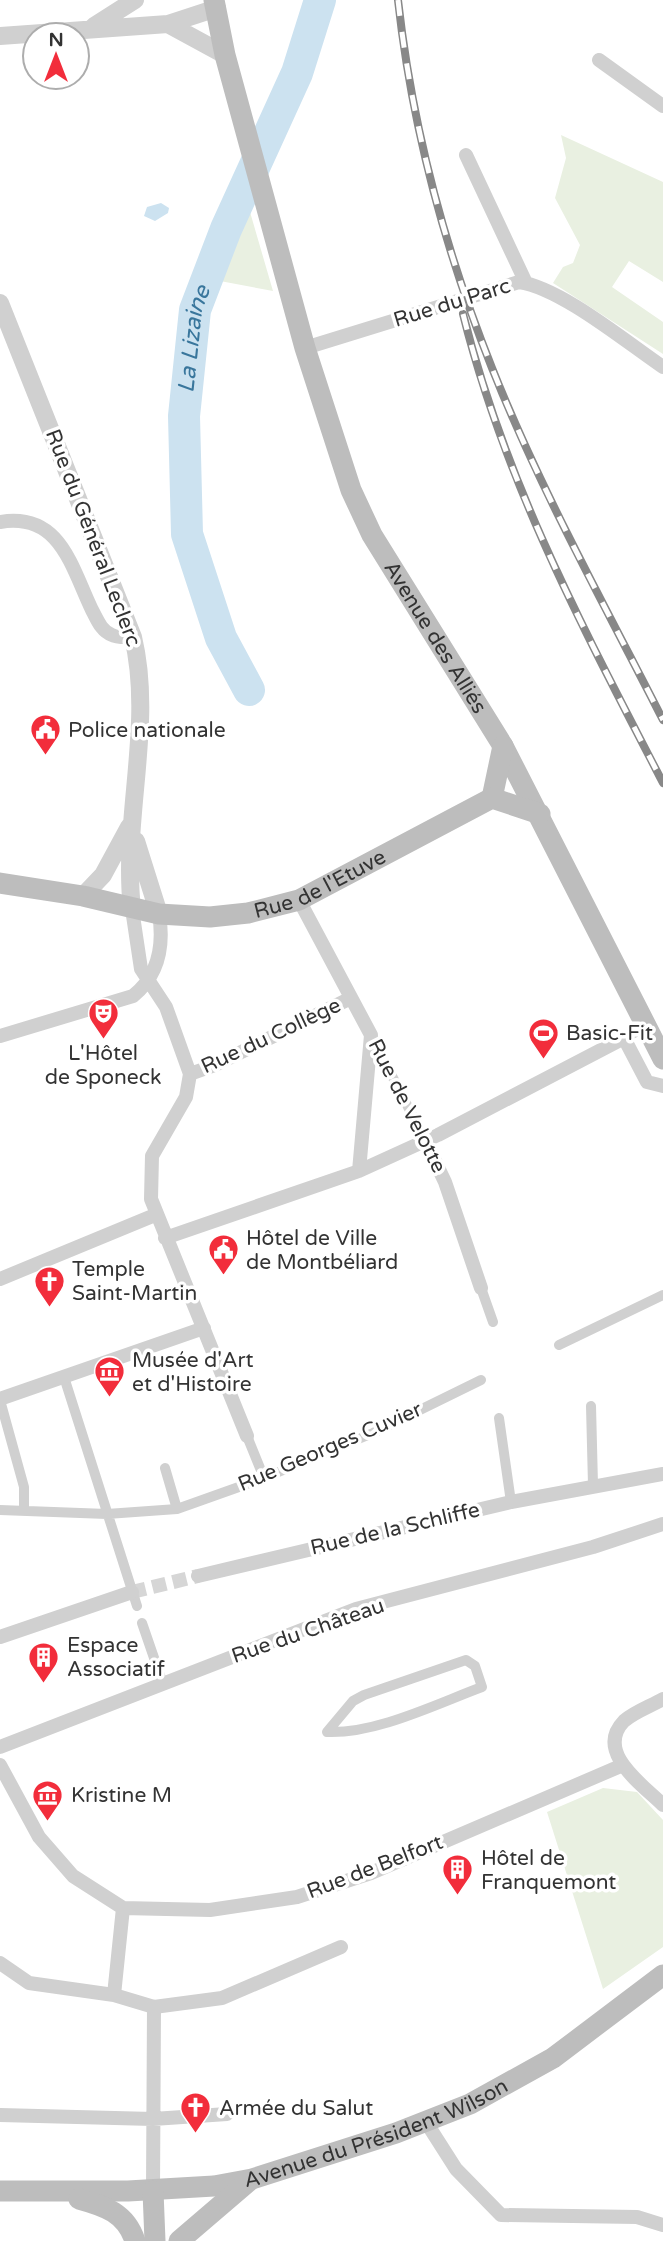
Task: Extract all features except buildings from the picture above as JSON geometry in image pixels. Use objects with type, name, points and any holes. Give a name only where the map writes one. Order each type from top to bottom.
[{"type":"main road","name":"Avenue des Alliés","points":[[213,2],[246,134],[306,348],[351,490],[372,535],[503,746],[663,1059]]},
{"type":"main road","points":[[503,746],[492,798],[540,814]]},
{"type":"main road","name":"Rue de l'Etuve","points":[[0,883],[83,896],[159,914],[210,917],[248,913],[299,900],[492,798]]},
{"type":"main road","name":"Avenue du Président Wilson","points":[[0,2191],[153,2191],[214,2186],[252,2179],[426,2122],[470,2104],[553,2058],[663,1975]]},
{"type":"main road","points":[[179,2241],[252,2179]]},
{"type":"main road","points":[[153,2191],[155,2241]]},
{"type":"main road","name":"Avenue du Président Wilson","points":[[54,2192],[109,2206],[120,2216],[135,2241]]},
{"type":"street","points":[[91,28],[135,0]]},
{"type":"street","points":[[91,28],[168,24],[213,2]]},
{"type":"street","points":[[168,24],[225,55]]},
{"type":"street","points":[[0,36],[21,34]]},
{"type":"street","points":[[599,60],[663,106]]},
{"type":"street","points":[[466,155],[526,283]]},
{"type":"street","name":"Rue du Parc","points":[[306,348],[496,287],[526,283],[541,287],[562,299],[663,367]]},
{"type":"street","name":"Rue du Général Leclerc","points":[[0,303],[133,637],[139,663],[139,707],[131,824],[132,909],[137,957],[149,982],[166,1007],[190,1074]]},
{"type":"street","points":[[0,522],[22,520],[39,524],[51,533],[64,550],[100,626],[112,636],[133,637]]},
{"type":"street","name":"Rue du Général Leclerc","points":[[83,896],[103,875],[131,824]]},
{"type":"street","name":"Rue du Général Leclerc","points":[[131,824],[159,914],[162,935],[161,949],[149,982]]},
{"type":"street","name":"Rue de Velotte","points":[[299,900],[445,1182],[493,1322]]},
{"type":"street","points":[[0,1036],[133,996],[149,982]]},
{"type":"street","name":"Rue du Collège","points":[[190,1074],[215,1065],[351,998]]},
{"type":"street","points":[[165,1238],[359,1171],[646,1027]]},
{"type":"street","points":[[359,1171],[371,1035]]},
{"type":"street","points":[[624,1038],[647,1082],[663,1086]]},
{"type":"street","points":[[190,1074],[186,1097],[152,1156],[149,1184],[155,1215],[264,1478]]},
{"type":"street","points":[[0,1279],[155,1215]]},
{"type":"street","points":[[559,1345],[663,1295]]},
{"type":"street","points":[[24,1510],[24,1487],[0,1399],[204,1328]]},
{"type":"street","points":[[0,1637],[134,1599],[64,1377]]},
{"type":"street","name":"Rue Georges Cuvier","points":[[0,1510],[107,1514],[177,1508],[264,1478],[373,1433],[481,1380]]},
{"type":"street","points":[[591,1406],[593,1485]]},
{"type":"street","points":[[499,1418],[511,1502]]},
{"type":"street","points":[[165,1468],[177,1508]]},
{"type":"street","name":"Rue de la Schliffe","points":[[198,1576],[511,1502],[663,1474]]},
{"type":"street","name":"Rue du Château","points":[[0,1747],[356,1609],[593,1547],[663,1524]]},
{"type":"street","points":[[142,1623],[163,1684]]},
{"type":"street","points":[[460,1661],[475,1666],[482,1687],[368,1728],[344,1733],[327,1732],[353,1701],[364,1695],[460,1661]]},
{"type":"street","points":[[663,1699],[625,1720],[617,1732],[615,1752],[623,1765],[663,1805]]},
{"type":"street","points":[[0,1765],[39,1837],[53,1855],[73,1876],[123,1908],[114,1995]]},
{"type":"street","name":"Rue de Belfort","points":[[123,1908],[210,1910],[297,1897],[376,1871],[623,1765]]},
{"type":"street","points":[[0,1963],[29,1983],[114,1995],[154,2007],[222,1998],[341,1948]]},
{"type":"street","points":[[153,2191],[154,2007]]},
{"type":"street","points":[[0,2115],[153,2119],[227,2114]]},
{"type":"street","points":[[426,2122],[456,2169],[501,2215],[637,2217],[663,2225]]},
{"type":"green space","points":[[561,135],[663,182],[663,282],[629,261],[612,287],[663,322],[663,354],[553,283],[563,267],[573,263],[580,245],[555,198],[566,158]]},
{"type":"green space","points":[[250,212],[273,291],[220,281],[225,261]]},
{"type":"green space","points":[[603,1788],[637,1792],[663,1820],[663,1947],[603,1989],[547,1812]]},
{"type":"water","points":[[161,203],[169,208],[168,213],[155,221],[144,216],[147,207]]},
{"type":"waterway","name":"La Lizaine","points":[[249,690],[221,638],[187,534],[184,416],[195,310],[226,229],[297,73],[320,0]]},
{"type":"tunnel","points":[[132,1592],[198,1576]]},
{"type":"railway","points":[[398,0],[422,141],[445,233],[475,324],[531,458],[663,720]]},
{"type":"railway","points":[[463,314],[501,438],[524,497],[576,612],[663,783]]},
{"type":"place","name":"Police nationale","points":[[45,757]]},
{"type":"place","name":"L'Hôtel de Sponeck","points":[[103,1040]]},
{"type":"place","name":"Basic-Fit","points":[[543,1060]]},
{"type":"place","name":"Hôtel de Ville de Montbéliard","points":[[223,1277]]},
{"type":"place","name":"Temple Saint-Martin","points":[[49,1308]]},
{"type":"place","name":"Musée d'Art et d'Histoire","points":[[109,1399]]},
{"type":"place","name":"Espace Associatif","points":[[44,1684]]},
{"type":"place","name":"Kristine M","points":[[48,1822]]},
{"type":"place","name":"Hôtel de Franquemont","points":[[458,1897]]},
{"type":"place","name":"Armée du Salut","points":[[196,2135]]}]
